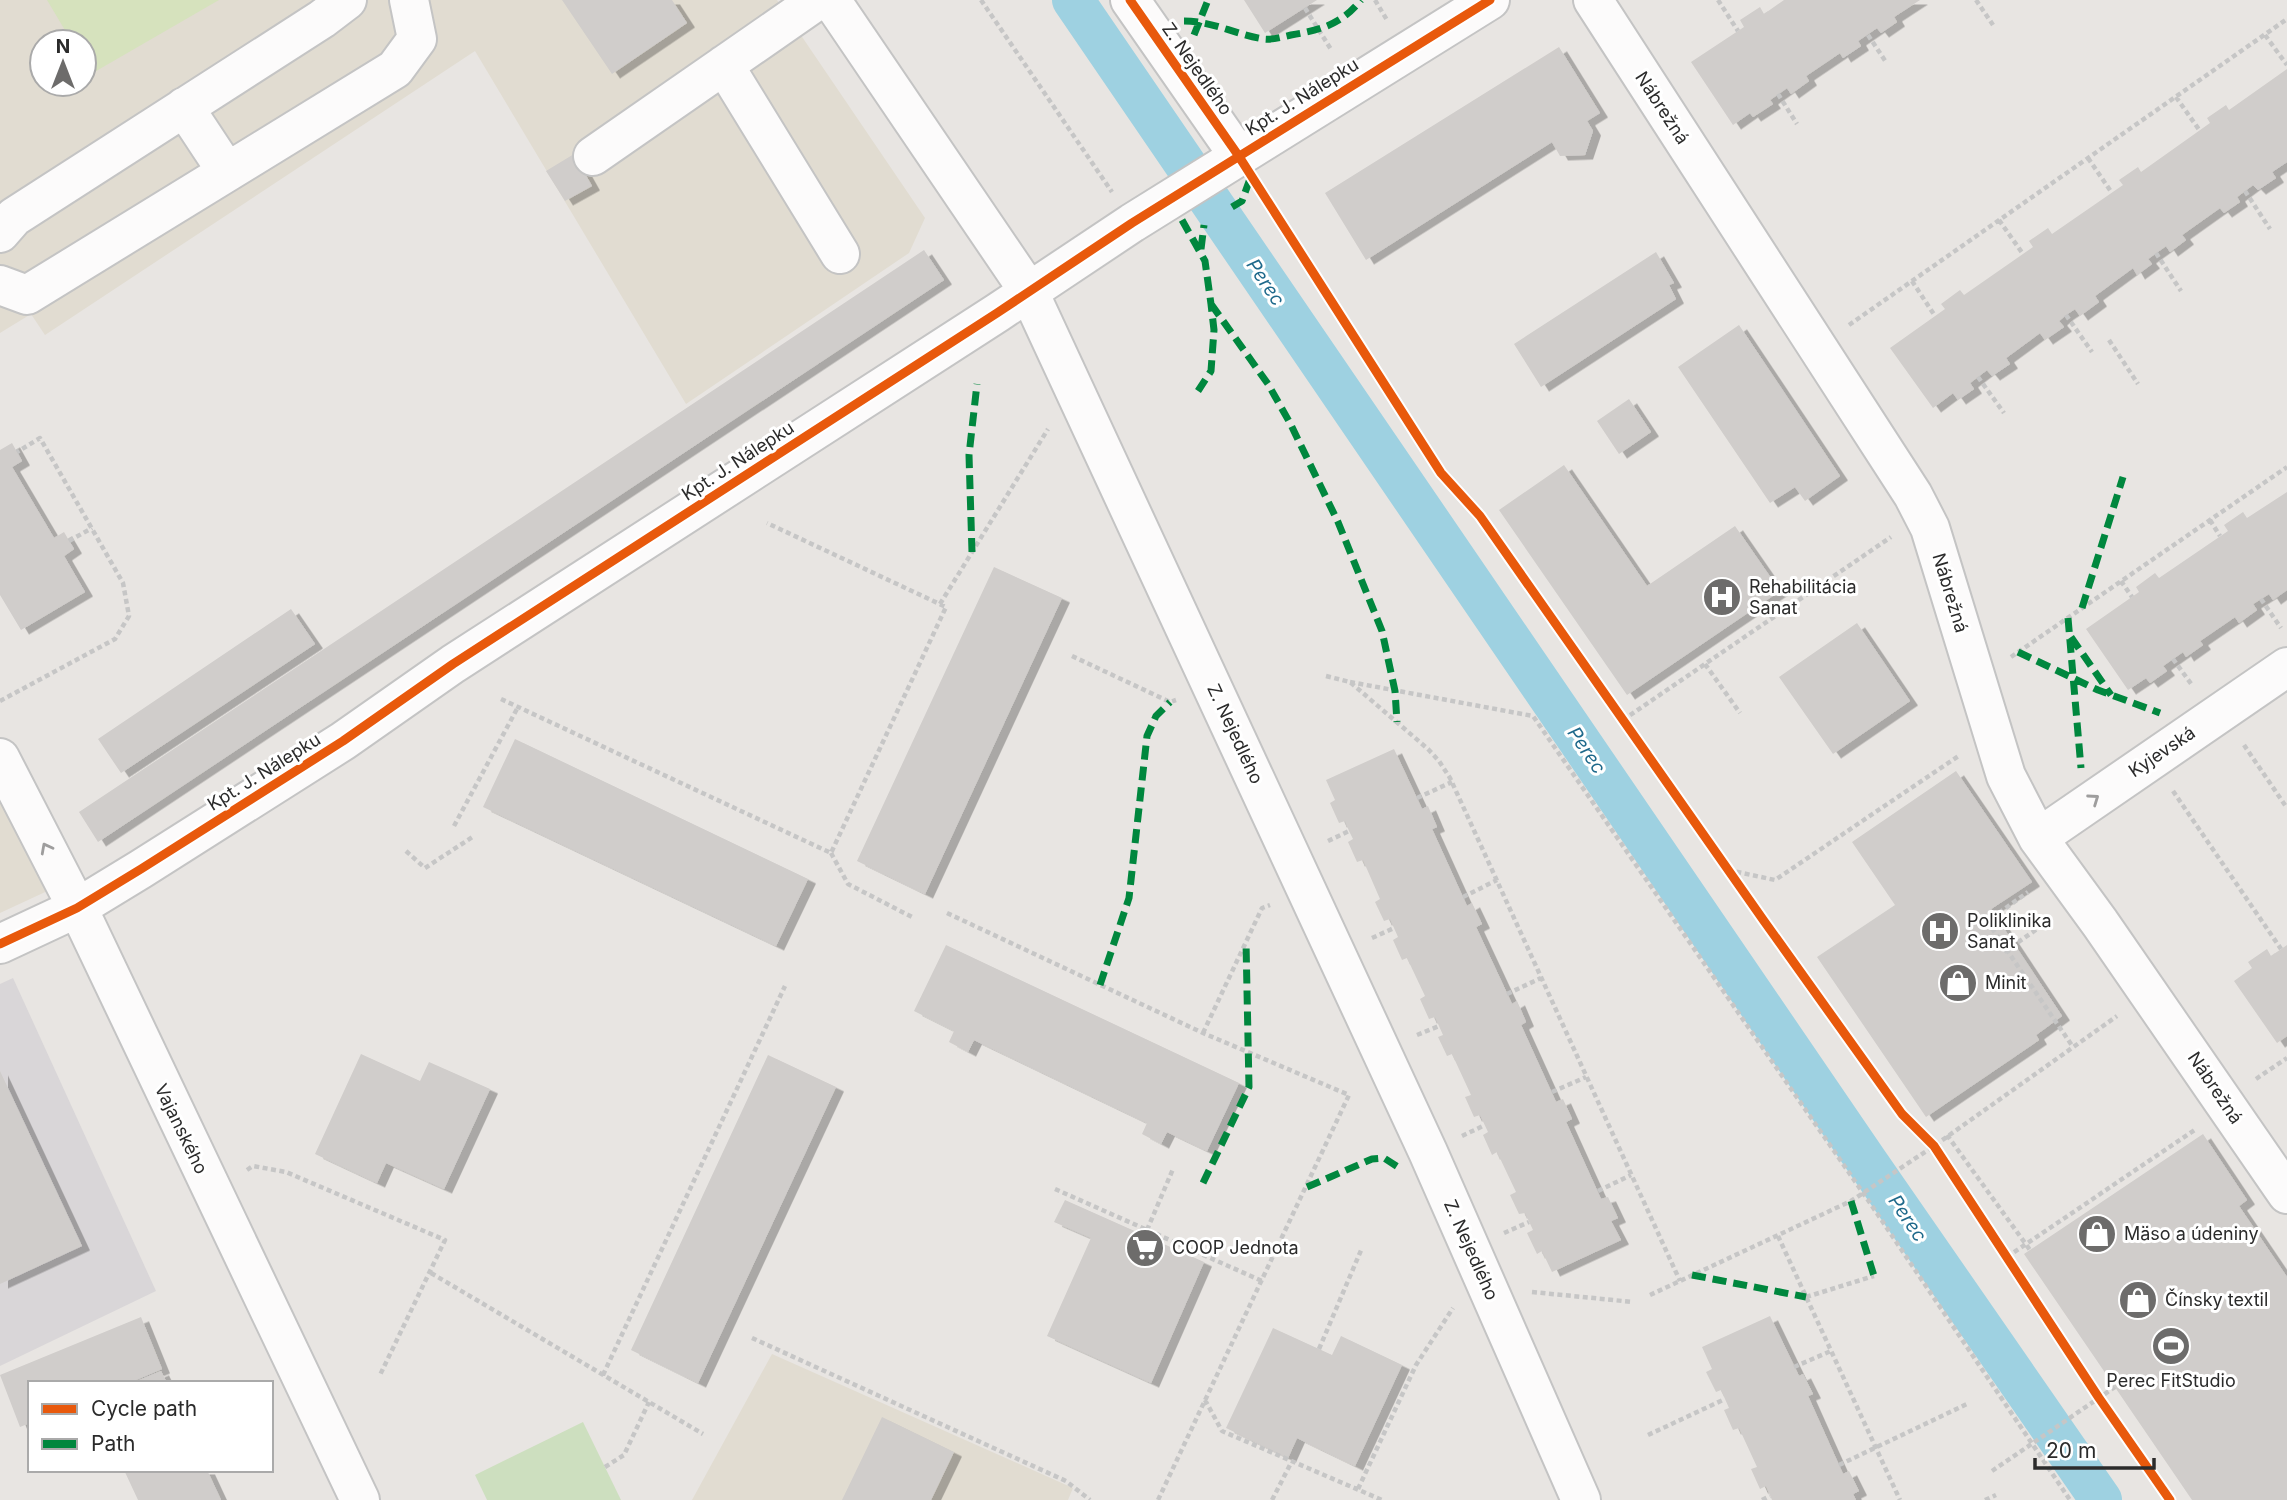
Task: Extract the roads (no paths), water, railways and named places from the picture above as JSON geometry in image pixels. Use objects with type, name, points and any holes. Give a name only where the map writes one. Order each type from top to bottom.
[{"type":"street","points":[[0,233],[14,217],[347,0]]},
{"type":"street","points":[[0,285],[27,295],[395,69],[417,39],[409,0]]},
{"type":"street","points":[[593,156],[818,0]]},
{"type":"street","name":"Z. Nejedlého","points":[[831,0],[1028,290],[1428,1152],[1581,1500]]},
{"type":"street","name":"Z. Nejedlého","points":[[1130,0],[1228,161]]},
{"type":"street","name":"Kpt. J. Nálepku","points":[[0,943],[77,908],[343,741],[453,664],[974,328],[1028,290],[1228,161],[1490,0]]},
{"type":"street","name":"Nábrežná","points":[[1592,0],[1894,463],[1930,528],[2006,776],[2038,838],[2150,993],[2287,1194]]},
{"type":"street","points":[[724,65],[840,254]]},
{"type":"street","points":[[184,107],[226,172]]},
{"type":"street","name":"Kyjevská","points":[[2038,838],[2287,667]]},
{"type":"street","name":"Vajanského","points":[[0,758],[77,908],[360,1500]]},
{"type":"waterway","name":"Perec","points":[[1073,0],[2101,1500]]},
{"type":"place","name":"Rehabilitácia Sanat","points":[[1722,597]]},
{"type":"place","name":"Poliklinika Sanat","points":[[1940,931]]},
{"type":"place","name":"Minit","points":[[1958,983]]},
{"type":"place","name":"Mäso a údeniny","points":[[2097,1234]]},
{"type":"place","name":"COOP Jednota","points":[[1145,1248]]},
{"type":"place","name":"Čínsky textil","points":[[2138,1300]]},
{"type":"place","name":"Perec FitStudio","points":[[2171,1346]]}]
